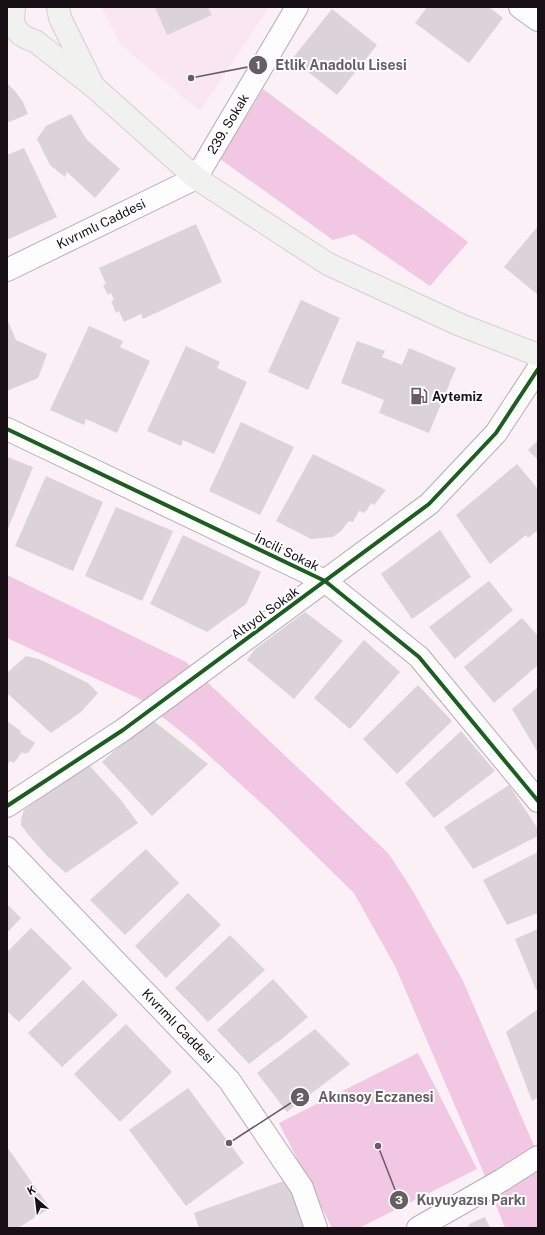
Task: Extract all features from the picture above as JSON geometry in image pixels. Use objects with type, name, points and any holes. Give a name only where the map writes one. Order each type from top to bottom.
[{"type":"main road","points":[[12,9],[13,21],[16,29],[24,37],[35,41],[93,86],[196,178],[328,264],[458,324],[538,354]]},
{"type":"main road","points":[[59,12],[93,86]]},
{"type":"main road","points":[[7,47],[43,40],[50,37],[56,32],[59,12]]},
{"type":"street","name":"239. Sokak","points":[[196,178],[297,7]]},
{"type":"street","points":[[520,7],[538,20]]},
{"type":"street","name":"Kıvrımlı Caddesi","points":[[7,270],[196,178]]},
{"type":"street","name":"Altıyol Sokak","points":[[7,806],[124,730],[429,504],[496,433],[538,368]]},
{"type":"street","name":"İncili Sokak","points":[[7,429],[325,581],[419,657],[538,801]]},
{"type":"street","name":"Kıvrımlı Caddesi","points":[[7,848],[229,1080],[302,1188],[316,1228]]},
{"type":"street","points":[[418,1228],[502,1180],[538,1157]]},
{"type":"shaded area","points":[[101,7],[269,7],[200,111],[121,45]]},
{"type":"shaded area","points":[[263,89],[468,242],[430,286],[354,234],[333,240],[220,159]]},
{"type":"shaded area","points":[[7,575],[186,662],[389,854],[414,893],[463,981],[538,1155],[538,1228],[505,1228],[482,1169],[395,966],[354,893],[270,811],[194,742],[140,699],[7,638]]},
{"type":"shaded area","points":[[418,1053],[477,1169],[359,1228],[332,1228],[279,1123]]},
{"type":"building","points":[[155,7],[208,7],[212,15],[167,35]]},
{"type":"building","points":[[427,7],[489,7],[503,18],[469,63],[415,23]]},
{"type":"building","points":[[332,9],[377,45],[337,95],[292,59]]},
{"type":"building","points":[[7,83],[22,100],[28,114],[7,123]]},
{"type":"building","points":[[71,114],[87,140],[120,169],[95,198],[67,172],[65,177],[50,165],[37,139],[46,126]]},
{"type":"building","points":[[24,148],[57,217],[7,240],[7,155]]},
{"type":"building","points":[[196,224],[222,282],[143,319],[141,314],[124,322],[119,311],[116,313],[111,301],[114,300],[111,293],[108,295],[103,285],[106,284],[99,268]]},
{"type":"building","points":[[538,226],[538,295],[504,267]]},
{"type":"building","points":[[301,300],[340,318],[308,390],[268,372]]},
{"type":"building","points":[[7,319],[16,340],[47,354],[38,378],[7,391]]},
{"type":"building","points":[[89,326],[123,341],[120,347],[150,361],[117,433],[86,419],[84,425],[50,410]]},
{"type":"building","points":[[357,341],[385,351],[382,357],[402,365],[409,348],[456,368],[429,433],[379,413],[384,400],[341,383]]},
{"type":"building","points":[[186,346],[220,362],[217,368],[247,382],[214,454],[183,440],[181,446],[147,431]]},
{"type":"building","points":[[241,422],[294,447],[260,515],[209,491]]},
{"type":"building","points":[[538,440],[538,460],[528,450]]},
{"type":"building","points":[[313,454],[386,490],[374,505],[371,503],[364,513],[359,511],[353,522],[349,521],[341,531],[333,537],[311,539],[276,521]]},
{"type":"building","points":[[7,457],[33,467],[7,531]]},
{"type":"building","points":[[517,464],[538,489],[538,530],[528,538],[526,535],[490,564],[456,515]]},
{"type":"building","points":[[46,476],[103,502],[73,571],[15,546]]},
{"type":"building","points":[[116,507],[173,531],[142,601],[85,576]]},
{"type":"building","points":[[440,530],[471,577],[412,619],[381,574]]},
{"type":"building","points":[[183,535],[261,572],[246,604],[207,632],[150,604]]},
{"type":"building","points":[[489,581],[513,610],[455,659],[429,627]]},
{"type":"building","points":[[305,612],[343,641],[294,699],[247,660],[255,649]]},
{"type":"building","points":[[522,618],[538,636],[538,665],[494,703],[464,667]]},
{"type":"building","points":[[364,640],[400,672],[350,729],[314,698]]},
{"type":"building","points":[[26,656],[39,659],[88,683],[98,693],[81,712],[51,733],[7,693],[7,673]]},
{"type":"building","points":[[418,685],[452,721],[397,774],[363,739]]},
{"type":"building","points":[[538,687],[538,753],[512,709]]},
{"type":"building","points":[[150,718],[208,764],[152,816],[102,762]]},
{"type":"building","points":[[7,721],[21,731],[20,733],[35,743],[29,752],[25,754],[22,752],[14,763],[10,761],[7,765]]},
{"type":"building","points":[[461,731],[495,771],[434,818],[405,783]]},
{"type":"building","points":[[88,764],[120,799],[138,823],[66,873],[47,856],[27,833],[21,825],[21,819],[24,810]]},
{"type":"building","points":[[509,785],[538,829],[538,836],[473,869],[444,827]]},
{"type":"building","points":[[146,849],[179,883],[125,935],[90,900]]},
{"type":"building","points":[[538,852],[538,913],[507,925],[483,880]]},
{"type":"building","points":[[188,893],[221,925],[166,978],[135,946]]},
{"type":"building","points":[[7,904],[21,918],[7,933]]},
{"type":"building","points":[[31,928],[72,968],[19,1022],[7,1011],[7,952]]},
{"type":"building","points":[[538,929],[538,989],[536,990],[515,939]]},
{"type":"building","points":[[230,935],[265,970],[208,1022],[175,988]]},
{"type":"building","points":[[273,979],[308,1017],[249,1064],[217,1030]]},
{"type":"building","points":[[83,980],[118,1015],[62,1067],[28,1033]]},
{"type":"building","points":[[538,1009],[538,1097],[532,1101],[506,1032]]},
{"type":"building","points":[[126,1024],[172,1072],[120,1122],[74,1074]]},
{"type":"building","points":[[315,1029],[350,1064],[287,1112],[257,1073]]},
{"type":"building","points":[[188,1088],[244,1163],[186,1206],[129,1130]]},
{"type":"building","points":[[7,1147],[50,1208],[18,1228],[7,1228]]},
{"type":"building","points":[[289,1179],[306,1228],[199,1228],[194,1213]]},
{"type":"building","points":[[485,1217],[490,1228],[465,1228],[469,1226],[469,1224]]},
{"type":"cycle path","points":[[7,806],[123,730],[429,504],[496,433],[538,369]]},
{"type":"cycle path","points":[[7,429],[325,581],[419,657],[538,801]]},
{"type":"place","name":"Etlik Anadolu Lisesi","points":[[191,78]]},
{"type":"place","name":"Aytemiz","points":[[419,396]]},
{"type":"place","name":"Akınsoy Eczanesi","points":[[229,1143]]},
{"type":"place","name":"Kuyuyazısı Parkı","points":[[378,1146]]}]
